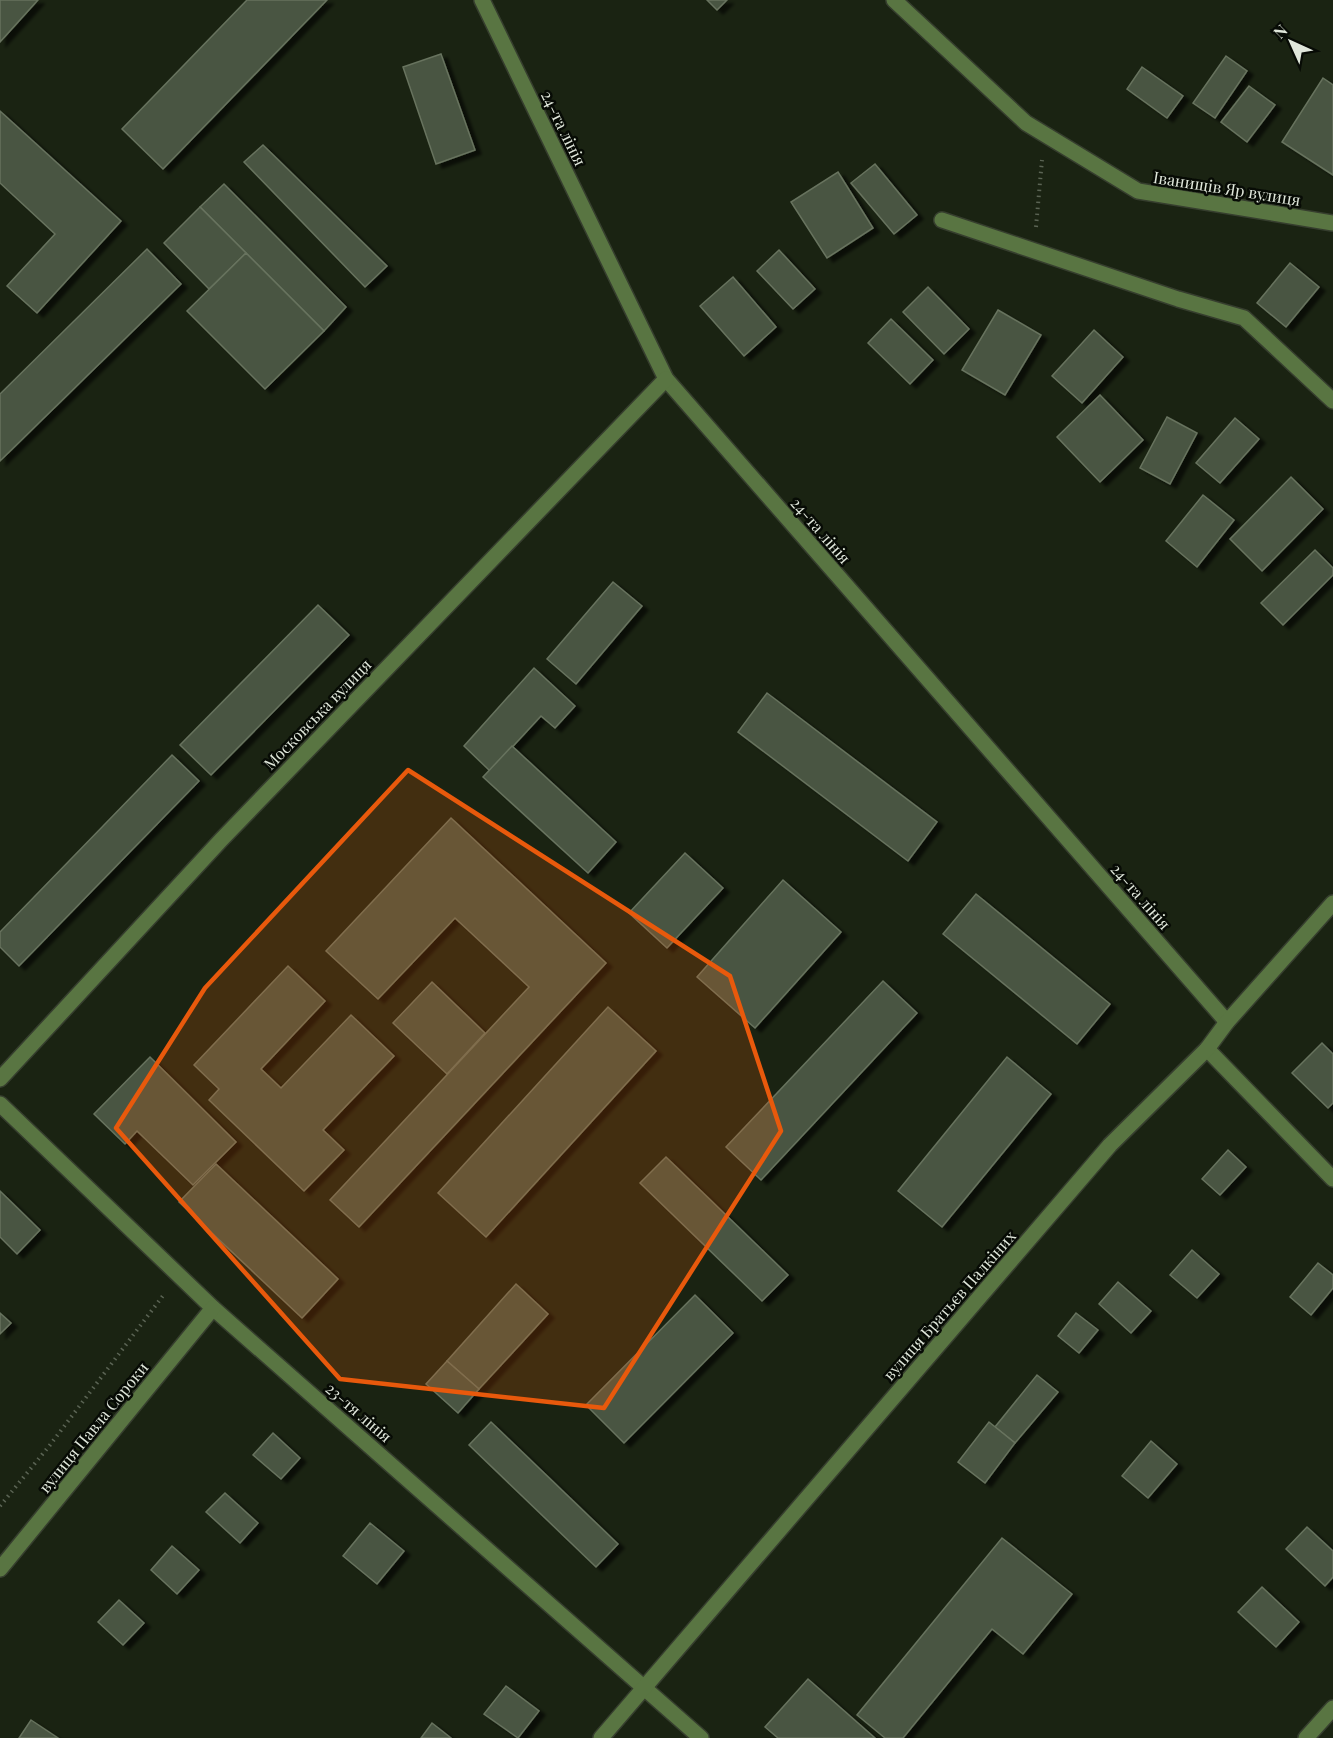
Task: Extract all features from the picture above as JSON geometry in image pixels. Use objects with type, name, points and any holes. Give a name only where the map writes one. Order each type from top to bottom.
[{"type":"street","name":"24-та лінія","points":[[482,0],[666,378],[1227,1022]]},
{"type":"street","name":"Іванищів Яр вулиця","points":[[894,0],[1026,123],[1138,191],[1333,223]]},
{"type":"street","points":[[942,220],[1178,299],[1244,318],[1333,401]]},
{"type":"street","name":"Московська вулиця","points":[[0,1079],[221,840],[666,378]]},
{"type":"street","name":"вулиця Братьєв Палкіних","points":[[601,1738],[1110,1145],[1207,1049],[1227,1022],[1333,903]]},
{"type":"street","points":[[1207,1049],[1333,1179]]},
{"type":"street","name":"23-тя лінія","points":[[0,1104],[213,1308],[702,1738]]},
{"type":"street","name":"вулиця Павла Сороки","points":[[0,1569],[213,1308]]},
{"type":"street","points":[[1312,1736],[1333,1708]]},
{"type":"path","points":[[1034,251],[1045,135]]},
{"type":"path","points":[[0,1506],[50,1445],[179,1275]]},
{"type":"highlighted area","points":[[408,770],[730,976],[781,1131],[604,1408],[340,1379],[116,1128],[205,988]]},
{"type":"building","points":[[0,0],[38,0],[0,42]]},
{"type":"building","points":[[247,0],[327,0],[163,169],[122,129]]},
{"type":"building","points":[[707,0],[727,0],[717,10]]},
{"type":"building","points":[[441,54],[475,150],[436,164],[403,67]]},
{"type":"building","points":[[1226,56],[1247,71],[1215,118],[1193,103]]},
{"type":"building","points":[[1142,67],[1183,96],[1167,118],[1127,89]]},
{"type":"building","points":[[1323,78],[1333,85],[1333,175],[1282,142]]},
{"type":"building","points":[[1249,86],[1275,105],[1247,142],[1221,122]]},
{"type":"building","points":[[0,111],[121,221],[37,313],[7,286],[55,234],[0,183]]},
{"type":"building","points":[[263,145],[387,266],[365,287],[244,162]]},
{"type":"building","points":[[875,164],[917,215],[894,234],[851,183]]},
{"type":"building","points":[[838,172],[873,228],[827,258],[791,202]]},
{"type":"building","points":[[224,184],[346,307],[324,331],[200,207]]},
{"type":"building","points":[[200,207],[246,253],[209,289],[164,243]]},
{"type":"building","points":[[147,249],[181,284],[0,461],[0,394]]},
{"type":"building","points":[[779,250],[815,289],[793,309],[757,271]]},
{"type":"building","points":[[246,253],[324,331],[265,389],[187,311]]},
{"type":"building","points":[[1290,263],[1319,287],[1286,327],[1257,303]]},
{"type":"building","points":[[733,277],[776,327],[744,356],[700,306]]},
{"type":"building","points":[[928,287],[969,329],[944,354],[903,312]]},
{"type":"building","points":[[998,310],[1041,335],[1005,395],[962,370]]},
{"type":"building","points":[[891,319],[933,360],[910,384],[868,343]]},
{"type":"building","points":[[1094,330],[1123,357],[1082,403],[1052,376]]},
{"type":"building","points":[[1100,395],[1143,440],[1100,482],[1057,437]]},
{"type":"building","points":[[1167,417],[1197,433],[1170,484],[1140,468]]},
{"type":"building","points":[[1235,418],[1259,439],[1220,483],[1196,463]]},
{"type":"building","points":[[1291,477],[1323,509],[1262,571],[1230,539]]},
{"type":"building","points":[[1203,495],[1234,520],[1197,567],[1166,541]]},
{"type":"building","points":[[1315,550],[1333,568],[1333,575],[1283,625],[1261,603]]},
{"type":"building","points":[[613,582],[642,606],[576,684],[547,659]]},
{"type":"building","points":[[318,605],[349,635],[211,775],[180,745]]},
{"type":"building","points":[[534,668],[575,706],[555,728],[541,716],[490,771],[464,746]]},
{"type":"building","points":[[767,693],[937,822],[908,861],[738,732]]},
{"type":"building","points":[[512,746],[616,842],[588,873],[483,777]]},
{"type":"building","points":[[172,755],[199,781],[19,966],[0,947],[0,932]]},
{"type":"building","points":[[451,818],[606,963],[359,1227],[330,1200],[529,987],[455,918],[378,999],[326,951]]},
{"type":"building","points":[[685,853],[723,888],[667,948],[629,913]]},
{"type":"building","points":[[783,880],[841,932],[755,1028],[697,977]]},
{"type":"building","points":[[976,894],[1110,1004],[1077,1044],[943,934]]},
{"type":"building","points":[[288,966],[325,1001],[261,1069],[281,1088],[351,1015],[394,1056],[323,1130],[344,1150],[304,1191],[209,1100],[219,1089],[194,1065]]},
{"type":"building","points":[[883,981],[917,1013],[761,1180],[726,1147]]},
{"type":"building","points":[[432,982],[485,1033],[447,1074],[393,1023]]},
{"type":"building","points":[[608,1007],[656,1051],[486,1237],[438,1193]]},
{"type":"building","points":[[1322,1043],[1333,1054],[1333,1103],[1328,1108],[1292,1073]]},
{"type":"building","points":[[150,1057],[236,1142],[193,1185],[137,1131],[125,1144],[94,1114]]},
{"type":"building","points":[[1007,1057],[1051,1094],[942,1227],[898,1191]]},
{"type":"building","points":[[1228,1150],[1246,1167],[1220,1195],[1202,1179]]},
{"type":"building","points":[[666,1157],[788,1275],[762,1301],[640,1183]]},
{"type":"building","points":[[216,1164],[338,1279],[302,1318],[179,1202]]},
{"type":"building","points":[[0,1191],[40,1230],[17,1254],[0,1237]]},
{"type":"building","points":[[1192,1250],[1219,1274],[1197,1298],[1170,1275]]},
{"type":"building","points":[[1318,1263],[1333,1275],[1333,1288],[1311,1315],[1290,1297]]},
{"type":"building","points":[[1118,1282],[1151,1311],[1131,1333],[1099,1304]]},
{"type":"building","points":[[516,1284],[548,1314],[479,1389],[447,1361]]},
{"type":"building","points":[[695,1295],[733,1333],[624,1443],[586,1405]]},
{"type":"building","points":[[0,1313],[11,1323],[0,1334]]},
{"type":"building","points":[[1076,1313],[1098,1330],[1079,1353],[1058,1336]]},
{"type":"building","points":[[447,1361],[479,1389],[458,1413],[426,1384]]},
{"type":"building","points":[[1037,1375],[1058,1392],[1015,1443],[995,1427]]},
{"type":"building","points":[[491,1422],[618,1544],[596,1567],[469,1445]]},
{"type":"building","points":[[989,1422],[1015,1443],[985,1483],[958,1462]]},
{"type":"building","points":[[273,1433],[300,1458],[281,1479],[253,1455]]},
{"type":"building","points":[[1151,1441],[1177,1464],[1148,1498],[1122,1476]]},
{"type":"building","points":[[225,1493],[258,1523],[240,1543],[206,1512]]},
{"type":"building","points":[[370,1523],[404,1551],[377,1584],[343,1556]]},
{"type":"building","points":[[1307,1527],[1333,1551],[1333,1577],[1325,1586],[1286,1549]]},
{"type":"building","points":[[1002,1538],[1072,1594],[1023,1654],[992,1629],[903,1738],[885,1738],[857,1715]]},
{"type":"building","points":[[172,1546],[199,1570],[177,1594],[151,1570]]},
{"type":"building","points":[[1262,1587],[1299,1622],[1276,1647],[1238,1612]]},
{"type":"building","points":[[119,1600],[144,1623],[123,1645],[98,1622]]},
{"type":"building","points":[[808,1679],[875,1738],[778,1738],[765,1727]]},
{"type":"building","points":[[506,1686],[539,1711],[518,1738],[484,1714]]},
{"type":"building","points":[[31,1720],[58,1738],[19,1738]]},
{"type":"building","points":[[432,1723],[451,1738],[421,1738]]}]
